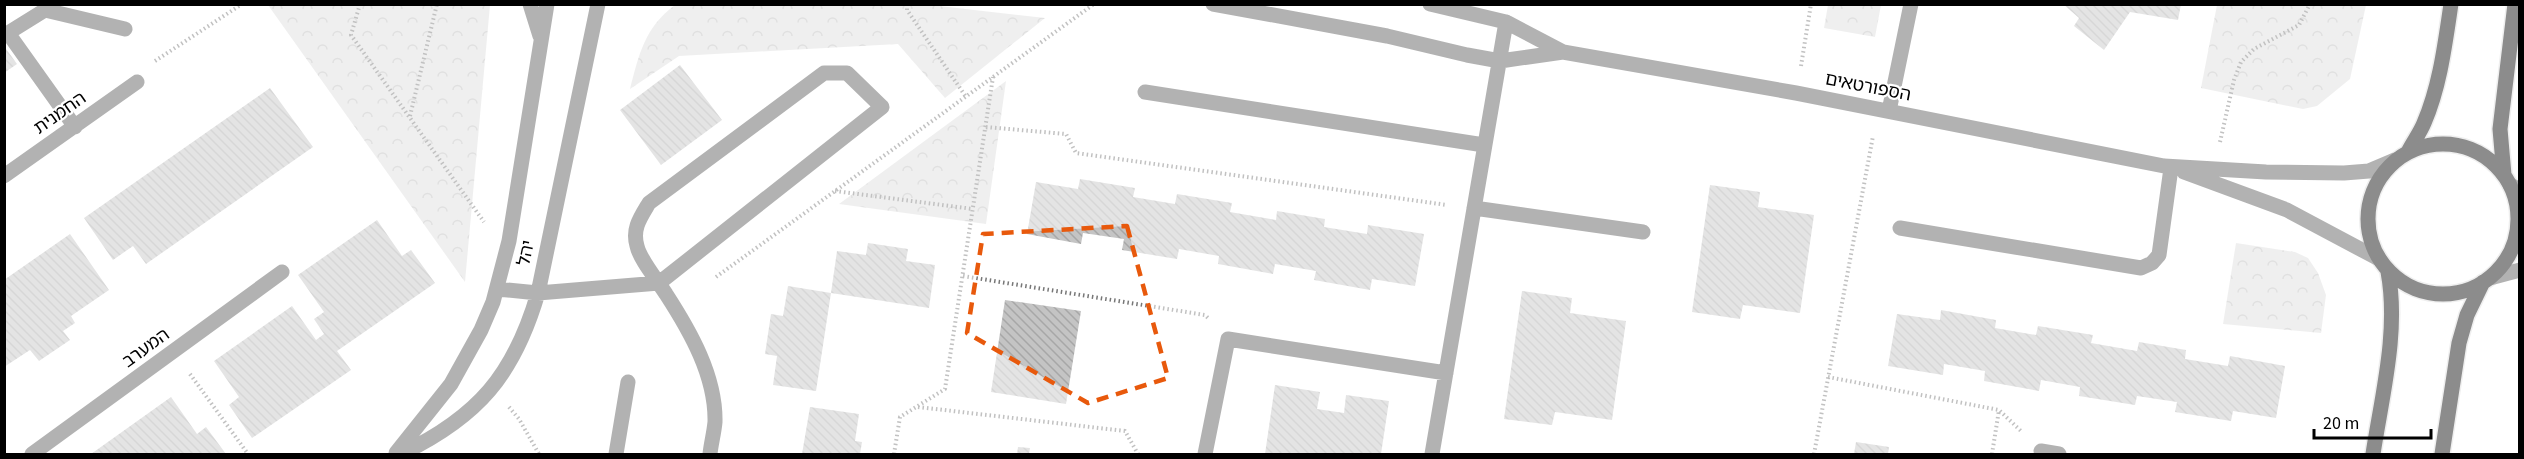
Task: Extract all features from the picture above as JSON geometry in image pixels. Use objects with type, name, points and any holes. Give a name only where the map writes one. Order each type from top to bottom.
[{"type":"main road","points":[[2451,4],[2443,54],[2424,123],[2402,156],[2376,183],[2367,210],[2370,240],[2388,272],[2406,285],[2433,294],[2463,292],[2486,280],[2500,268],[2515,242],[2519,213],[2500,129],[2515,4]]},
{"type":"main road","points":[[2402,156],[2423,146],[2452,144],[2480,153],[2492,161],[2511,183]]},
{"type":"main road","points":[[2373,454],[2391,329],[2393,295],[2388,272]]},
{"type":"main road","points":[[2442,454],[2458,343],[2467,315],[2486,280]]},
{"type":"street","points":[[530,4],[541,40]]},
{"type":"street","name":"יהל","points":[[395,454],[451,384],[482,330],[497,289],[506,254],[547,4]]},
{"type":"street","name":"יהל","points":[[401,454],[448,428],[484,398],[517,352],[529,324],[538,293],[598,4]]},
{"type":"street","name":"הספורטאים","points":[[1213,4],[1387,36],[1467,56],[1500,61],[1563,52]]},
{"type":"street","name":"הספורטאים","points":[[1430,4],[1506,22],[1563,52],[1796,93],[2168,167],[2287,210],[2379,259]]},
{"type":"street","points":[[1884,110],[1911,4]]},
{"type":"street","points":[[75,127],[8,33],[45,10],[125,29]]},
{"type":"street","points":[[1432,454],[1506,22]]},
{"type":"street","points":[[497,289],[538,293],[658,283],[882,107],[847,73],[835,71],[824,73],[649,203],[635,228],[637,247],[658,283],[691,336],[705,370],[715,423],[710,454]]},
{"type":"street","name":"החמנית","points":[[4,176],[137,82]]},
{"type":"street","points":[[1144,92],[1484,145]]},
{"type":"street","name":"הספורטאים","points":[[2168,167],[2344,173],[2369,171],[2402,156]]},
{"type":"street","points":[[1900,228],[2141,268],[2152,263],[2159,255],[2168,167]]},
{"type":"street","points":[[1474,208],[1643,232]]},
{"type":"street","points":[[2486,280],[2520,270]]},
{"type":"street","name":"המערב","points":[[32,454],[282,272]]},
{"type":"street","points":[[1205,454],[1228,339],[1446,373]]},
{"type":"street","points":[[616,454],[628,382]]},
{"type":"street","points":[[2041,452],[2059,454]]},
{"type":"path","points":[[137,82],[150,65],[242,4]]},
{"type":"path","points":[[360,4],[351,35],[506,254]]},
{"type":"path","points":[[409,116],[437,4]]},
{"type":"path","points":[[907,4],[908,10],[966,97]]},
{"type":"path","points":[[712,280],[1094,4]]},
{"type":"path","points":[[1796,93],[1811,4]]},
{"type":"path","points":[[2214,169],[2234,80],[2241,62],[2254,49],[2299,25],[2310,4]]},
{"type":"path","points":[[894,454],[900,417],[945,389],[993,76]]},
{"type":"path","points":[[1814,454],[1884,110]]},
{"type":"path","points":[[986,127],[1066,134],[1076,153],[1474,208]]},
{"type":"path","points":[[835,191],[973,209]]},
{"type":"path","points":[[963,276],[1205,315],[1228,339]]},
{"type":"path","points":[[174,351],[248,454]]},
{"type":"path","points":[[1828,377],[1999,410],[2041,452]]},
{"type":"path","points":[[491,388],[519,419],[539,454]]},
{"type":"path","points":[[917,407],[1125,431],[1138,454]]},
{"type":"path","points":[[1992,454],[1999,410]]},
{"type":"highlighted area","points":[[1127,226],[1168,378],[1088,403],[967,333],[983,234]]},
{"type":"green space","points":[[922,4],[1045,18],[945,98],[898,44],[679,56],[630,89],[640,53],[650,32],[665,13],[675,5]]},
{"type":"green space","points":[[268,5],[490,5],[465,282]]},
{"type":"green space","points":[[1828,5],[1881,5],[1875,37],[1824,28]]},
{"type":"green space","points":[[2217,5],[2366,5],[2350,79],[2317,106],[2303,109],[2201,88]]},
{"type":"green space","points":[[1006,81],[986,224],[839,204]]},
{"type":"green space","points":[[2236,243],[2295,252],[2308,258],[2318,273],[2326,295],[2321,333],[2223,324]]},
{"type":"building","points":[[2063,4],[2181,4],[2178,20],[2130,12],[2104,50],[2074,26],[2079,18]]},
{"type":"building","points":[[4,46],[17,64],[4,73]]},
{"type":"building","points":[[680,65],[722,120],[661,165],[620,110]]},
{"type":"building","points":[[270,88],[313,147],[146,264],[133,246],[113,260],[84,218]]},
{"type":"building","points":[[1080,179],[1135,188],[1133,197],[1175,204],[1177,194],[1232,203],[1230,212],[1276,220],[1277,211],[1325,219],[1324,227],[1367,234],[1368,225],[1424,234],[1415,286],[1372,279],[1370,290],[1314,280],[1316,271],[1275,264],[1273,274],[1218,264],[1219,256],[1179,249],[1177,259],[1122,250],[1124,239],[1083,233],[1081,244],[1027,234],[1036,182],[1078,189]]},
{"type":"building","points":[[1710,185],[1760,192],[1758,207],[1814,215],[1800,313],[1743,305],[1740,319],[1692,312]]},
{"type":"building","points":[[377,220],[402,256],[411,250],[435,283],[337,351],[351,370],[252,438],[229,405],[239,397],[214,361],[292,306],[316,340],[324,334],[314,319],[324,312],[298,275]]},
{"type":"building","points":[[70,234],[109,290],[71,316],[75,323],[63,331],[70,340],[39,361],[30,350],[4,367],[4,280]]},
{"type":"building","points":[[868,243],[908,249],[906,261],[935,265],[929,308],[831,293],[837,251],[866,255]]},
{"type":"building","points":[[788,286],[831,293],[816,391],[773,385],[777,356],[765,354],[771,314],[783,316]]},
{"type":"building","points":[[1522,291],[1572,298],[1570,313],[1626,321],[1612,420],[1555,412],[1552,425],[1504,419]]},
{"type":"building","points":[[1005,300],[1081,311],[1066,404],[991,392]]},
{"type":"building","points":[[1941,310],[1996,320],[1995,328],[2036,335],[2038,326],[2093,335],[2091,343],[2137,351],[2139,342],[2186,350],[2185,359],[2228,366],[2230,356],[2285,366],[2276,418],[2233,411],[2231,421],[2175,412],[2177,402],[2137,396],[2135,405],[2079,396],[2080,387],[2041,380],[2039,391],[1984,381],[1985,371],[1944,364],[1943,375],[1888,366],[1897,314],[1940,320]]},
{"type":"building","points":[[1275,385],[1320,392],[1317,409],[1344,413],[1346,395],[1389,401],[1381,454],[1265,454]]},
{"type":"building","points":[[171,397],[197,434],[206,427],[226,454],[91,454]]},
{"type":"building","points":[[810,407],[859,414],[855,441],[862,442],[860,454],[802,454]]},
{"type":"building","points":[[1856,442],[1889,447],[1888,454],[1854,454]]},
{"type":"building","points":[[1018,447],[1030,448],[1029,454],[1017,454]]}]
